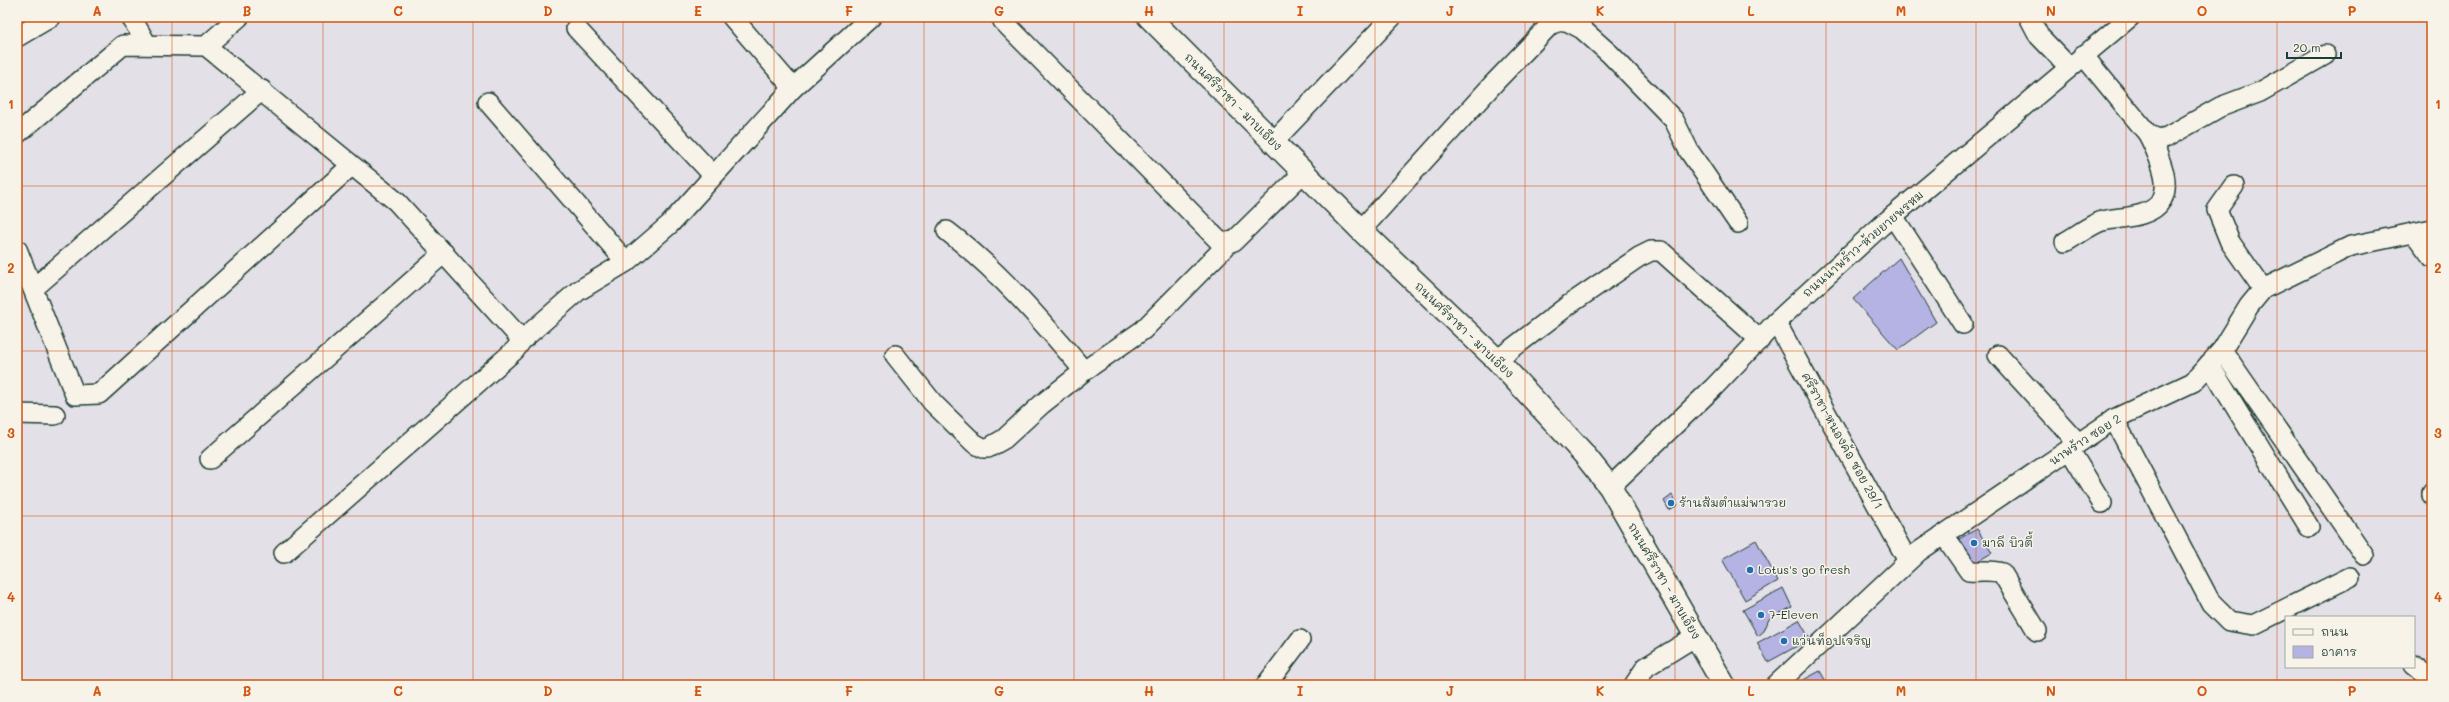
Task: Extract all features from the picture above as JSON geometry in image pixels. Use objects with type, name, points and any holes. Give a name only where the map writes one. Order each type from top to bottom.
[{"type":"main road","name":"ถนนศรีราชา - มาบเอียง","points":[[1148,17],[1303,173],[1497,360],[1583,453],[1610,487],[1724,685]]},
{"type":"street","points":[[17,37],[51,17]]},
{"type":"street","points":[[130,17],[146,43]]},
{"type":"street","points":[[206,46],[239,17]]},
{"type":"street","points":[[732,17],[793,88]]},
{"type":"street","points":[[284,553],[515,350],[522,340],[578,291],[626,262],[670,224],[793,88],[871,17]]},
{"type":"street","points":[[1272,142],[1392,17]]},
{"type":"street","points":[[2029,17],[2039,36],[2076,61],[2148,134],[2159,155],[2166,182],[2166,194],[2158,204],[2143,214],[2101,222],[2065,242]]},
{"type":"street","name":"ถนนนาพร้าว-ห้วยยายพรหม","points":[[1610,487],[1760,340],[1776,322],[1893,216],[2130,17]]},
{"type":"street","points":[[1361,230],[1495,82],[1551,24],[1565,20],[1582,29],[1610,54],[1674,120],[1689,151],[1738,222]]},
{"type":"street","points":[[1002,21],[1221,242],[1229,243]]},
{"type":"street","points":[[576,28],[713,175]]},
{"type":"street","points":[[17,134],[123,45],[146,43],[206,46],[262,90],[351,166],[397,202],[522,340]]},
{"type":"street","points":[[2148,134],[2158,139],[2167,137],[2220,107],[2260,92],[2325,55]]},
{"type":"street","points":[[34,288],[262,90]]},
{"type":"street","points":[[488,102],[626,262]]},
{"type":"street","points":[[17,249],[34,288],[75,395],[98,394],[351,166]]},
{"type":"street","points":[[895,355],[932,403],[974,443],[983,448],[1004,439],[1032,412],[1084,371],[1143,330],[1229,243],[1303,173]]},
{"type":"street","points":[[2234,186],[2217,210],[2230,242],[2263,289]]},
{"type":"street","points":[[1893,216],[1963,324]]},
{"type":"street","points":[[947,231],[975,253],[1017,295],[1084,371]]},
{"type":"street","points":[[2423,231],[2432,256]]},
{"type":"street","name":"นาพร้าว ซอย 2","points":[[1776,685],[1908,561],[2114,419],[2193,382],[2222,350],[2249,306],[2263,289],[2351,246],[2423,231]]},
{"type":"street","points":[[1497,360],[1570,304],[1640,256],[1651,251],[1661,251],[1760,340]]},
{"type":"street","points":[[210,459],[444,253]]},
{"type":"street","name":"ศรีราชา-หนองค้อ ซอย 29/1","points":[[1776,322],[1908,561]]},
{"type":"street","points":[[2222,350],[2364,555]]},
{"type":"street","points":[[1998,355],[2074,446],[2102,503]]},
{"type":"street","points":[[2209,364],[2309,527]]},
{"type":"street","points":[[17,414],[55,415]]},
{"type":"street","points":[[2114,419],[2211,604],[2229,622],[2253,625],[2350,577]]},
{"type":"street","points":[[1944,535],[1969,571],[1980,572],[1994,570],[2002,573],[2037,631]]},
{"type":"street","points":[[1634,685],[1646,667],[1696,636]]},
{"type":"street","points":[[1266,685],[1300,640]]},
{"type":"street","points":[[2415,666],[2432,679]]},
{"type":"building","points":[[1899,258],[1936,322],[1898,350],[1853,299]]},
{"type":"building","name":"ร้านส้มตำแม่พารวย","points":[[1672,495],[1678,505],[1669,510],[1664,501]]},
{"type":"building","points":[[1977,529],[1992,553],[1969,566],[1955,541]]},
{"type":"building","name":"Lotus's go fresh","points":[[1756,540],[1778,581],[1745,600],[1722,559]]},
{"type":"building","name":"7-Eleven","points":[[1783,588],[1792,607],[1769,619],[1764,631],[1758,636],[1743,610]]},
{"type":"building","name":"แว่นท็อปเจริญ","points":[[1799,620],[1810,639],[1768,662],[1757,643]]},
{"type":"building","points":[[1820,671],[1828,685],[1794,685]]},
{"type":"place","name":"ร้านส้มตำแม่พารวย","points":[[1671,503]]},
{"type":"place","name":"มาลี บิวตี้","points":[[1974,543]]},
{"type":"place","name":"Lotus's go fresh","points":[[1750,570]]},
{"type":"place","name":"7-Eleven","points":[[1761,615]]},
{"type":"place","name":"แว่นท็อปเจริญ","points":[[1784,641]]}]
